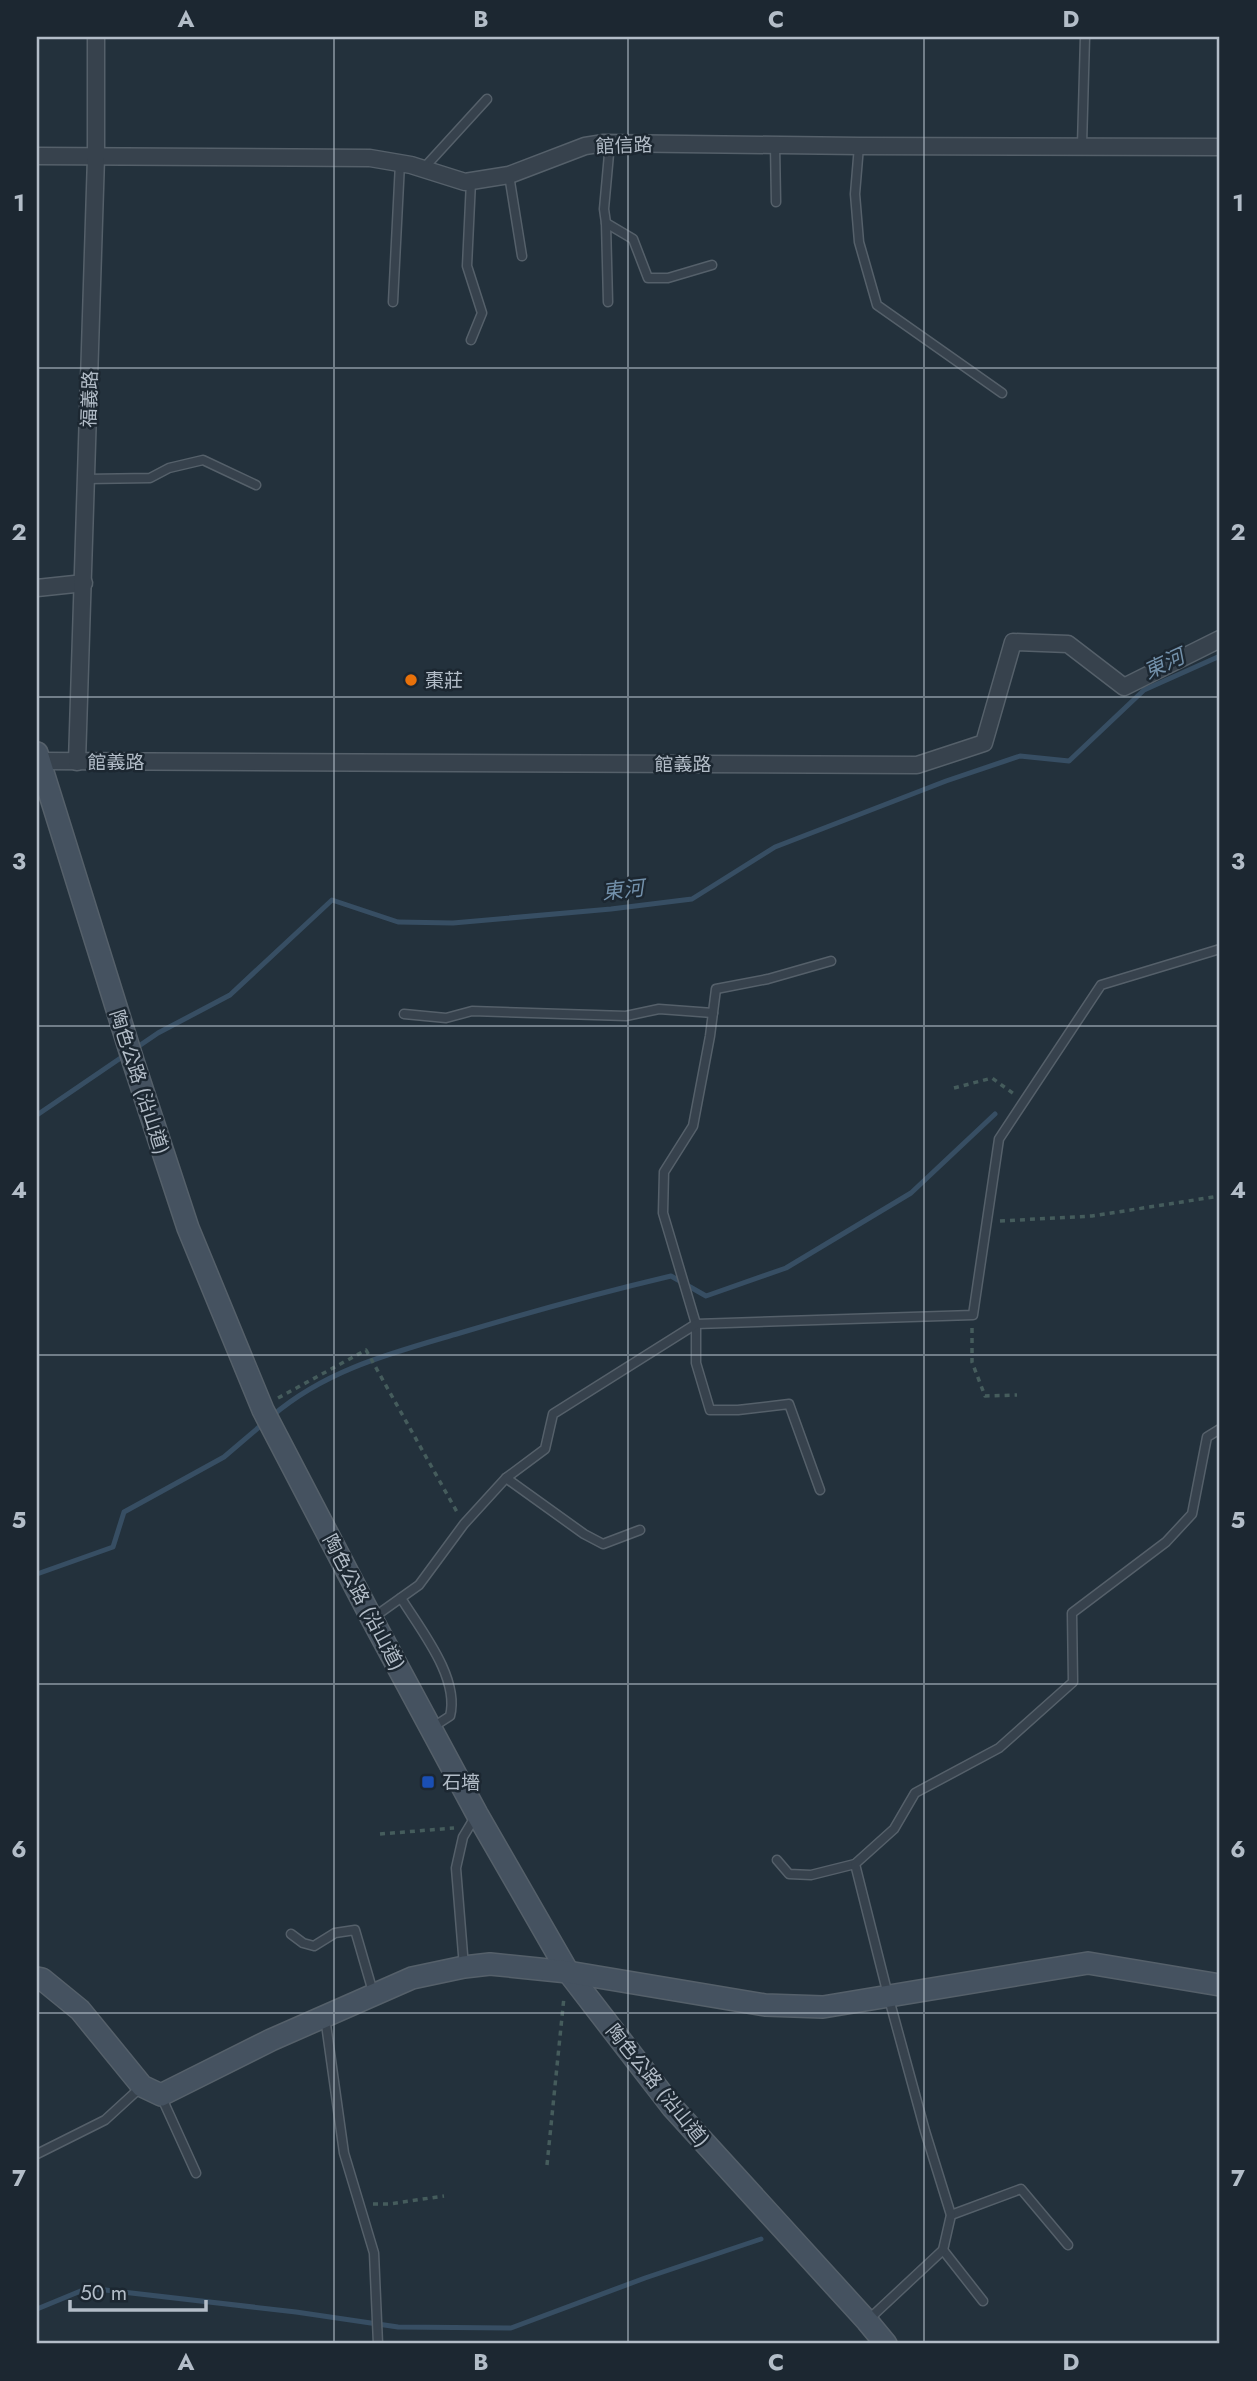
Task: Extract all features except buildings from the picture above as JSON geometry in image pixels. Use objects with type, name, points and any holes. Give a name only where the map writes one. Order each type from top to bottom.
[{"type":"main road","name":"陶色公路 (沿山道)","points":[[38,758],[188,1228],[260,1403],[372,1619],[477,1814],[568,1972],[673,2108],[886,2344]]},
{"type":"main road","points":[[37,1978],[42,1979],[80,2010],[151,2090],[412,1978],[490,1964],[568,1972],[765,2005],[823,2007],[1088,1963],[1220,1985]]},
{"type":"street","name":"福義路","points":[[77,762],[96,157],[96,37]]},
{"type":"street","name":"館信路","points":[[37,156],[370,158],[400,163],[465,182],[509,175],[585,146],[610,143],[1220,147]]},
{"type":"street","points":[[37,588],[84,583]]},
{"type":"street","name":"館義路","points":[[38,758],[77,762],[916,765],[984,743],[1013,642],[1068,645],[1124,687],[1220,639]]},
{"type":"lane","points":[[1082,145],[1085,37]]},
{"type":"lane","points":[[423,169],[487,99]]},
{"type":"lane","points":[[608,302],[604,209],[610,143]]},
{"type":"lane","points":[[775,145],[776,202]]},
{"type":"lane","points":[[859,146],[855,194],[859,242],[877,304],[1002,393]]},
{"type":"lane","points":[[393,302],[400,163]]},
{"type":"lane","points":[[509,175],[522,256]]},
{"type":"lane","points":[[471,181],[467,266],[482,313],[471,340]]},
{"type":"lane","points":[[606,223],[633,239],[648,278],[668,278],[712,265]]},
{"type":"lane","points":[[87,479],[150,478],[169,468],[203,460],[256,485]]},
{"type":"lane","points":[[372,1619],[419,1585],[464,1524],[506,1478],[545,1449],[553,1414],[696,1324],[973,1315],[999,1139],[1101,985],[1220,949]]},
{"type":"lane","points":[[820,1489],[789,1404],[738,1410],[710,1410],[696,1363],[696,1324],[663,1213],[664,1172],[692,1126],[716,989],[768,979],[831,961]]},
{"type":"lane","points":[[404,1014],[446,1018],[472,1010],[626,1016],[659,1009],[713,1013]]},
{"type":"lane","points":[[777,1860],[789,1874],[811,1875],[855,1864],[894,1829],[915,1793],[999,1748],[1073,1682],[1072,1613],[1166,1542],[1192,1514],[1207,1437],[1220,1429]]},
{"type":"lane","points":[[506,1478],[584,1534],[603,1544],[640,1530]]},
{"type":"lane","points":[[401,1598],[446,1672],[453,1706],[450,1716],[431,1728]]},
{"type":"lane","points":[[464,1967],[456,1868],[463,1837],[477,1814]]},
{"type":"lane","points":[[855,1864],[925,2132],[951,2215],[943,2250],[867,2320]]},
{"type":"lane","points":[[291,1934],[303,1943],[314,1946],[335,1933],[355,1930],[374,1995]]},
{"type":"lane","points":[[325,2017],[344,2153],[374,2253],[378,2344]]},
{"type":"lane","points":[[37,2154],[106,2120],[151,2090],[196,2173]]},
{"type":"lane","points":[[951,2215],[1021,2189],[1068,2245]]},
{"type":"lane","points":[[943,2250],[983,2301]]},
{"type":"path","points":[[954,1087],[992,1078],[1024,1101]]},
{"type":"path","points":[[987,1222],[1091,1216],[1220,1196]]},
{"type":"path","points":[[973,1315],[972,1362],[985,1396],[1017,1395]]},
{"type":"path","points":[[260,1403],[366,1350],[464,1524]]},
{"type":"path","points":[[380,1834],[458,1827],[477,1814]]},
{"type":"path","points":[[547,2165],[568,1972]]},
{"type":"path","points":[[359,2204],[390,2204],[444,2196]]},
{"type":"waterway","name":"東河","points":[[136,1048],[158,1033],[230,995],[332,900],[398,922],[453,923],[692,899],[775,847],[946,781],[1020,756],[1069,761],[1144,690],[1220,656]]},
{"type":"waterway","name":"東河","points":[[37,1115],[125,1055]]},
{"type":"waterway","points":[[272,1416],[315,1386],[361,1364],[512,1318],[671,1276],[706,1296],[786,1268],[911,1193],[995,1114]]},
{"type":"waterway","points":[[37,1574],[113,1547],[124,1512],[224,1457],[265,1422]]},
{"type":"waterway","points":[[37,2309],[88,2288],[296,2312],[398,2327],[511,2328],[645,2278],[761,2239]]},
{"type":"place","name":"棗莊","points":[[411,680]]},
{"type":"place","name":"石墻","points":[[428,1782]]}]
